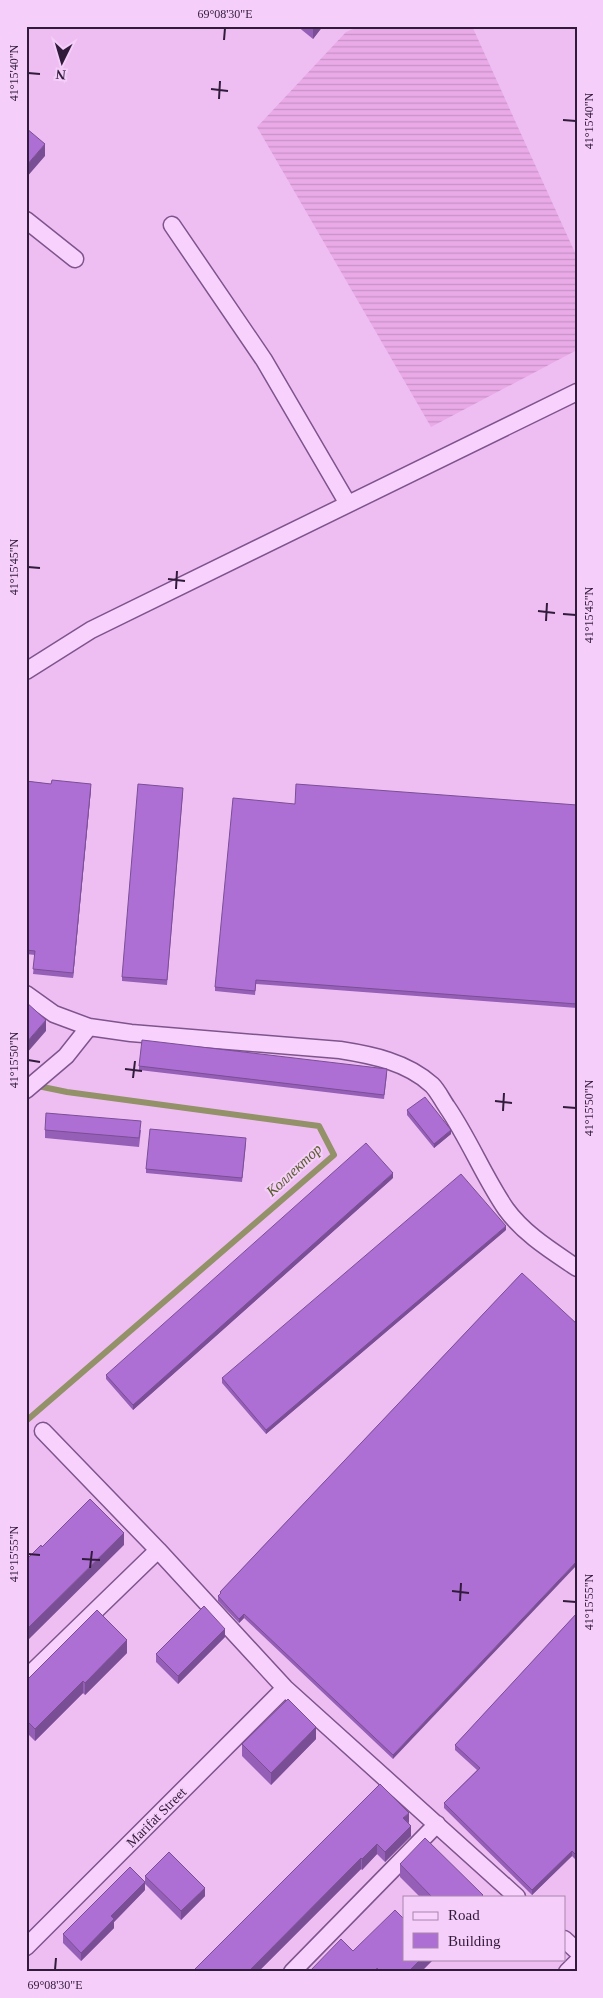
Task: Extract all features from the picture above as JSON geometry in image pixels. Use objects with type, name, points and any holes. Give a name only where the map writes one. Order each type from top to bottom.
[{"type":"street","points":[[26,220],[74,259]]},
{"type":"street","points":[[172,225],[264,360],[348,504]]},
{"type":"street","points":[[26,671],[91,630],[577,392]]},
{"type":"street","points":[[26,994],[54,1014],[89,1027],[131,1033],[340,1050],[377,1056],[412,1071],[432,1085],[443,1100],[507,1210],[541,1243],[577,1268]]},
{"type":"street","points":[[26,1090],[66,1056],[89,1027]]},
{"type":"street","points":[[42,1432],[158,1550],[285,1688],[516,1896]]},
{"type":"street","points":[[26,1678],[158,1550]]},
{"type":"street","name":"Marifat Street","points":[[26,1947],[285,1688]]},
{"type":"street","points":[[292,1972],[437,1824]]},
{"type":"street","points":[[566,1941],[577,1951]]},
{"type":"street","points":[[567,1972],[577,1962]]},
{"type":"shaded area","points":[[360,26],[472,26],[577,257],[577,350],[431,427],[257,127],[346,32]]},
{"type":"building","points":[[26,128],[45,144],[26,166]]},
{"type":"building","points":[[52,780],[91,784],[73,973],[33,969],[35,951],[26,950],[26,781],[51,784]]},
{"type":"building","points":[[138,784],[183,788],[167,980],[122,977]]},
{"type":"building","points":[[296,784],[577,805],[577,1004],[256,980],[255,991],[215,987],[233,798],[295,804]]},
{"type":"building","points":[[26,1002],[46,1020],[26,1043]]},
{"type":"building","points":[[142,1040],[387,1069],[384,1095],[139,1066]]},
{"type":"building","points":[[425,1097],[451,1130],[434,1144],[407,1110]]},
{"type":"building","points":[[46,1113],[141,1121],[139,1138],[45,1130]]},
{"type":"building","points":[[150,1129],[246,1138],[242,1178],[146,1169]]},
{"type":"building","points":[[366,1143],[393,1173],[133,1405],[106,1375]]},
{"type":"building","points":[[461,1174],[506,1226],[266,1430],[222,1378]]},
{"type":"building","points":[[522,1273],[577,1324],[577,1561],[393,1755],[244,1614],[239,1619],[218,1596]]},
{"type":"building","points":[[90,1499],[124,1533],[26,1630],[26,1560],[41,1545],[42,1547]]},
{"type":"building","points":[[204,1606],[225,1629],[178,1676],[156,1654]]},
{"type":"building","points":[[97,1610],[127,1640],[85,1683],[83,1681],[35,1729],[26,1720],[26,1681]]},
{"type":"building","points":[[577,1613],[577,1856],[572,1851],[532,1890],[444,1803],[480,1768],[455,1745]]},
{"type":"building","points":[[288,1699],[316,1727],[271,1773],[242,1744]]},
{"type":"building","points":[[380,1784],[409,1813],[403,1818],[411,1826],[385,1852],[377,1844],[361,1858],[248,1972],[196,1972],[194,1970]]},
{"type":"building","points":[[425,1838],[483,1895],[431,1896],[400,1864]]},
{"type":"building","points":[[169,1852],[205,1888],[181,1911],[145,1876]]},
{"type":"building","points":[[130,1867],[145,1882],[111,1916],[114,1919],[81,1953],[63,1934]]},
{"type":"building","points":[[395,1910],[403,1918],[403,1960],[420,1960],[408,1972],[381,1972],[377,1968],[374,1972],[309,1972],[341,1939],[353,1951]]},
{"type":"waterway","name":"Коллектор","points":[[26,1079],[33,1085],[67,1092],[319,1126],[334,1155],[26,1421]]}]
